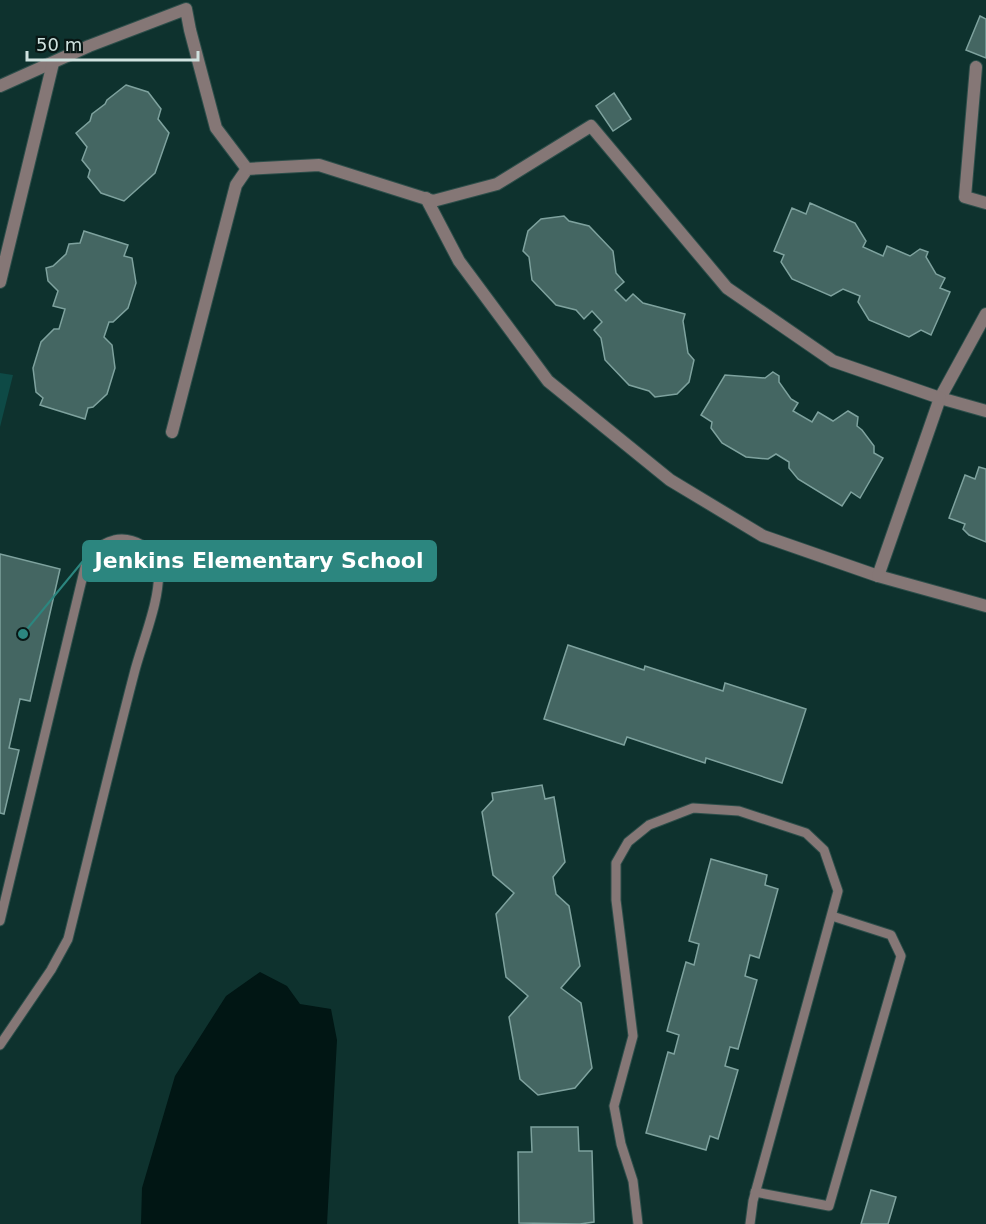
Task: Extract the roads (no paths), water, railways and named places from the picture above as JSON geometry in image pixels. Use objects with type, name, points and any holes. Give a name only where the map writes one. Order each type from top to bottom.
[{"type":"street","points":[[0,87],[89,46],[186,9],[216,128],[247,169]]},
{"type":"street","points":[[0,282],[53,63]]},
{"type":"street","points":[[976,67],[965,197],[986,203]]},
{"type":"street","points":[[247,169],[320,165],[434,201],[497,184],[591,126],[727,288],[832,361],[940,398],[986,411]]},
{"type":"street","points":[[172,432],[236,185],[247,169]]},
{"type":"street","points":[[426,198],[459,261],[548,381],[670,480],[764,536],[878,576],[986,606]]},
{"type":"street","points":[[878,576],[940,398],[986,314]]},
{"type":"lane","points":[[0,921],[85,567],[100,546],[112,540],[124,539],[139,543],[152,554],[158,566],[158,588],[134,673],[68,939],[51,970],[0,1045]]},
{"type":"lane","points":[[638,1224],[633,1181],[621,1144],[614,1106],[633,1036],[616,900],[616,863],[628,842],[649,825],[693,808],[739,811],[806,834],[824,850],[838,891],[755,1192],[750,1224]]},
{"type":"lane","points":[[755,1192],[829,1206],[901,956],[891,935],[832,916]]},
{"type":"place","name":"Jenkins Elementary School","points":[[23,634]]}]
